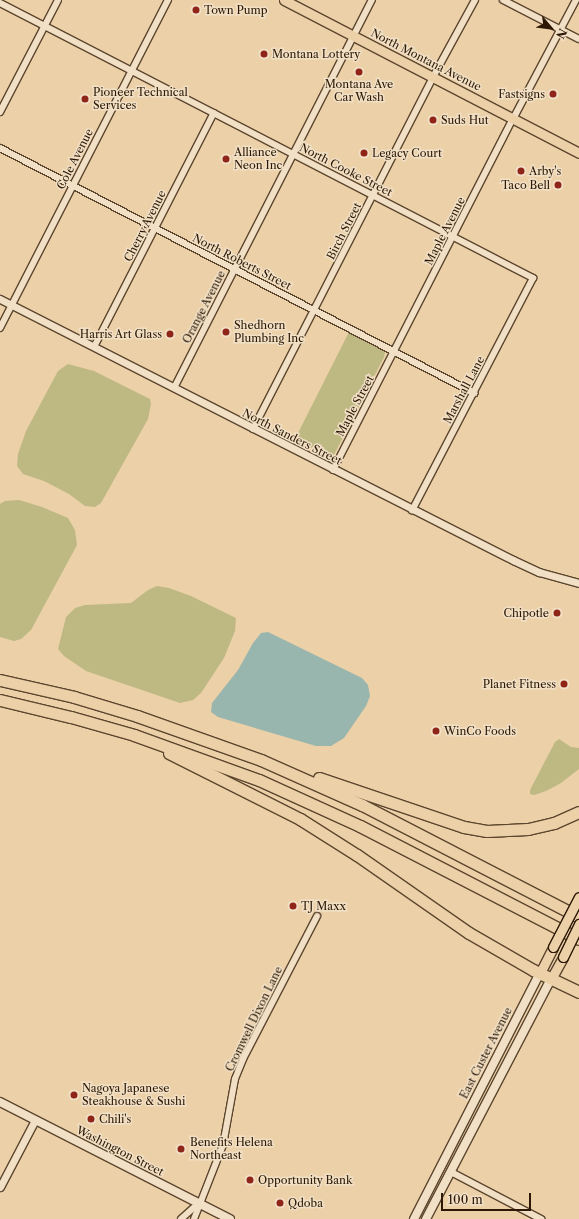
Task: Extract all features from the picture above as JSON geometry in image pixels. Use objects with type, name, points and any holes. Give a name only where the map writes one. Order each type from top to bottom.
[{"type":"highway","points":[[3,680],[116,709],[464,827],[487,831],[528,829],[554,823],[579,812]]},
{"type":"highway","points":[[0,700],[71,717],[134,735],[218,764],[320,807],[579,939]]},
{"type":"highway","points":[[134,735],[268,802],[306,823],[358,855],[469,933],[551,979],[579,992]]},
{"type":"highway","points":[[241,752],[349,798],[579,917]]},
{"type":"highway","points":[[538,896],[579,913]]},
{"type":"main road","name":"North Montana Avenue","points":[[284,0],[579,153]]},
{"type":"main road","name":"East Custer Avenue","points":[[414,1219],[579,897]]},
{"type":"main road","points":[[426,1219],[579,924]]},
{"type":"main road","name":"Washington Street","points":[[0,1102],[230,1219]]},
{"type":"street","points":[[0,112],[58,0]]},
{"type":"street","name":"Cole Avenue","points":[[0,328],[168,0]]},
{"type":"street","name":"Orange Avenue","points":[[174,388],[372,0]]},
{"type":"street","name":"Birch Street","points":[[254,429],[374,196],[433,77],[475,0]]},
{"type":"street","points":[[503,0],[579,39]]},
{"type":"street","points":[[513,118],[576,0]]},
{"type":"street","name":"North Cooke Street","points":[[0,3],[533,278]]},
{"type":"street","name":"Cherry Avenue","points":[[94,347],[214,113]]},
{"type":"street","name":"Maple Avenue","points":[[394,352],[454,237],[513,118]]},
{"type":"street","name":"North Roberts Street","points":[[0,148],[474,393]]},
{"type":"street","name":"Marshall Lane","points":[[412,510],[533,278]]},
{"type":"street","name":"North Sanders Street","points":[[0,299],[412,510],[539,572],[579,582]]},
{"type":"street","name":"Maple Street","points":[[333,470],[394,352]]},
{"type":"street","name":"Cromwell Dixon Lane","points":[[194,1219],[223,1145],[235,1079],[243,1059],[317,916]]},
{"type":"street","points":[[0,1187],[35,1120]]},
{"type":"street","points":[[451,1172],[541,1219]]},
{"type":"street","name":"Cromwell Dixon Lane","points":[[181,1219],[199,1203]]},
{"type":"shaded area","points":[[349,332],[383,349],[385,352],[384,357],[335,453],[328,457],[295,439]]},
{"type":"shaded area","points":[[68,364],[94,371],[150,399],[151,404],[148,419],[101,503],[95,507],[85,506],[69,494],[44,481],[23,474],[17,466],[18,454],[26,431],[58,371]]},
{"type":"shaded area","points":[[19,500],[42,507],[68,518],[75,530],[77,545],[31,630],[21,639],[14,641],[0,637],[0,504],[5,501]]},
{"type":"shaded area","points":[[157,586],[169,588],[191,596],[236,618],[235,631],[224,658],[201,693],[193,700],[180,703],[86,671],[64,656],[58,649],[66,617],[75,608],[85,605],[131,603],[148,590]]},
{"type":"shaded area","points":[[559,739],[571,747],[579,748],[579,769],[561,783],[546,791],[534,795],[530,794],[530,790],[555,742]]},
{"type":"water","points":[[268,632],[362,678],[368,685],[370,696],[366,706],[344,738],[331,746],[316,746],[218,717],[211,712],[212,703],[238,670],[253,643],[261,633]]},
{"type":"place","name":"Town Pump","points":[[196,10]]},
{"type":"place","name":"Montana Lottery","points":[[264,54]]},
{"type":"place","name":"Montana Ave Car Wash","points":[[359,72]]},
{"type":"place","name":"Fastsigns","points":[[553,94]]},
{"type":"place","name":"Pioneer Technical Services","points":[[85,99]]},
{"type":"place","name":"Suds Hut","points":[[433,120]]},
{"type":"place","name":"Legacy Court","points":[[364,153]]},
{"type":"place","name":"Alliance Neon Inc","points":[[226,159]]},
{"type":"place","name":"Arby's","points":[[521,171]]},
{"type":"place","name":"Taco Bell","points":[[558,185]]},
{"type":"place","name":"Shedhorn Plumbing Inc","points":[[226,332]]},
{"type":"place","name":"Harris Art Glass","points":[[170,334]]},
{"type":"place","name":"Chipotle","points":[[557,613]]},
{"type":"place","name":"Planet Fitness","points":[[564,684]]},
{"type":"place","name":"WinCo Foods","points":[[436,731]]},
{"type":"place","name":"TJ Maxx","points":[[293,906]]},
{"type":"place","name":"Nagoya Japanese Steakhouse & Sushi","points":[[74,1095]]},
{"type":"place","name":"Chili's","points":[[91,1119]]},
{"type":"place","name":"Benefits Helena Northeast","points":[[181,1149]]},
{"type":"place","name":"Opportunity Bank","points":[[250,1180]]},
{"type":"place","name":"Qdoba","points":[[280,1203]]}]
